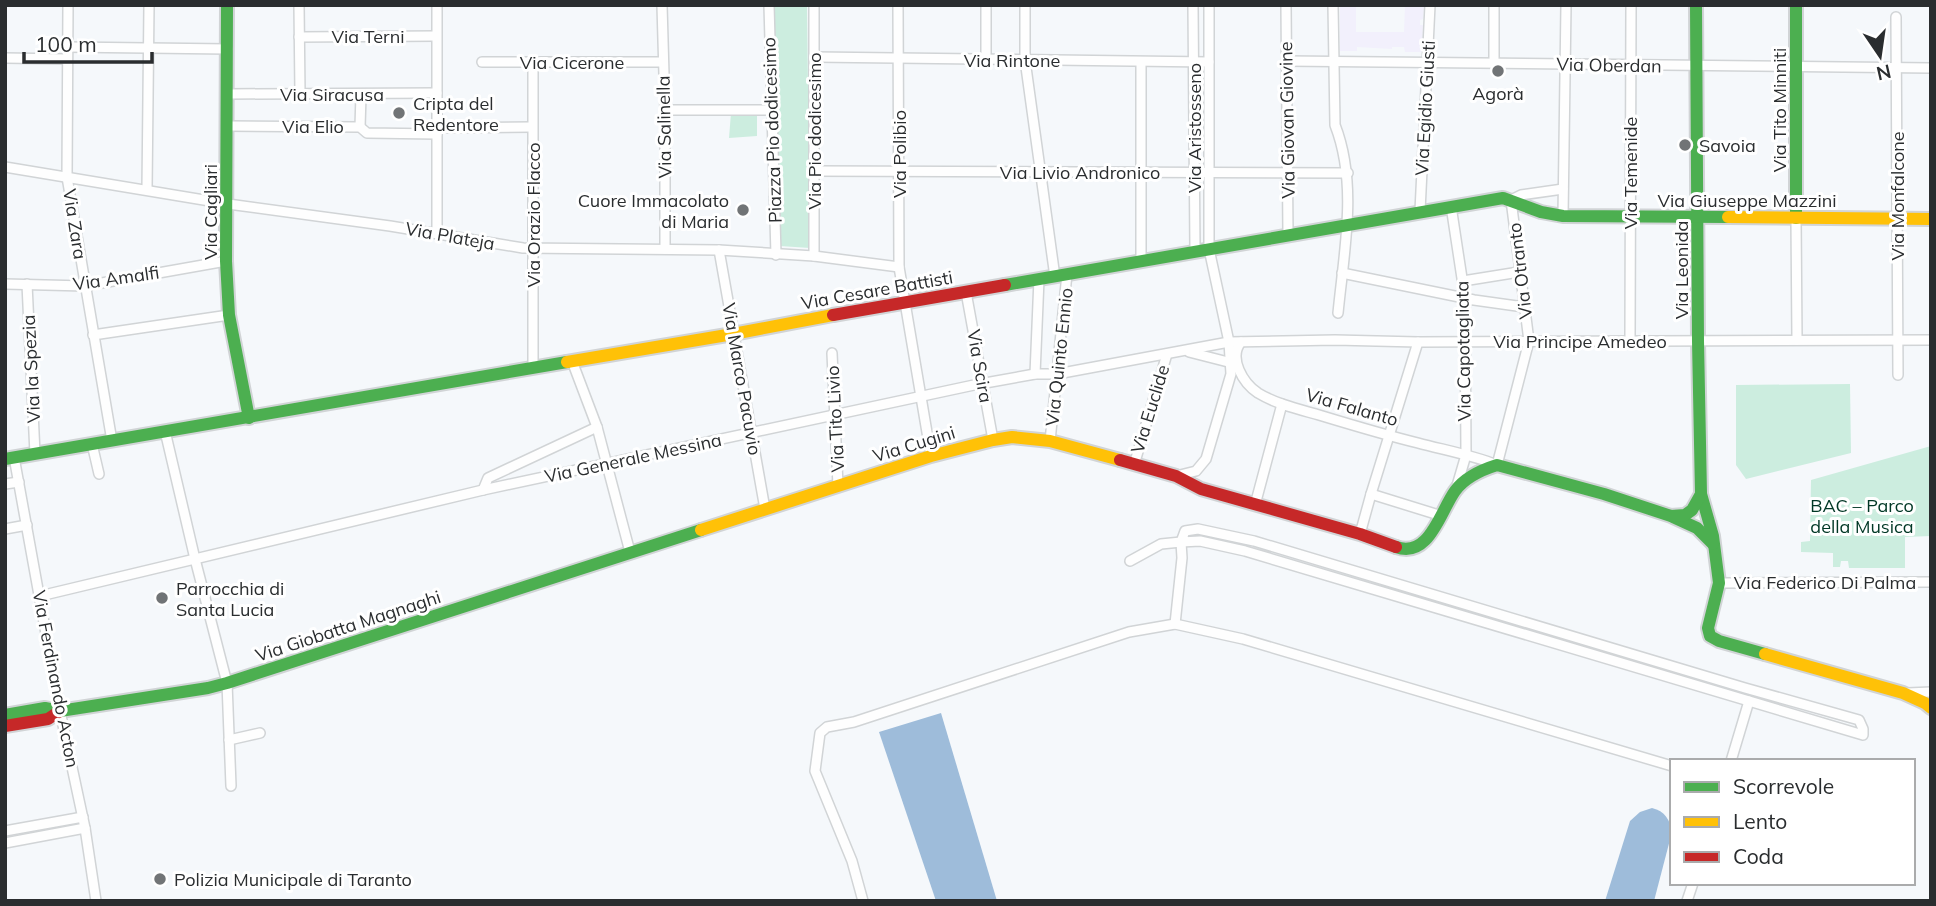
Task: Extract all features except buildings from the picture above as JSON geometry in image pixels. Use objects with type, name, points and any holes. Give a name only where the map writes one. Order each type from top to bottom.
[{"type":"main road","name":"Via Cagliari","points":[[227,5],[226,261],[229,315],[250,418]]},
{"type":"main road","name":"Via Leonida","points":[[1696,5],[1701,494]]},
{"type":"main road","name":"Via Tito Minniti","points":[[1796,5],[1796,218]]},
{"type":"main road","name":"Via Cesare Battisti","points":[[10,458],[733,334],[1420,211],[1503,198],[1511,200]]},
{"type":"main road","name":"Via Giuseppe Mazzini","points":[[1511,200],[1541,212],[1563,216],[1931,219]]},
{"type":"main road","name":"Via Cugini","points":[[635,551],[931,456],[993,440],[1021,437],[1050,440],[1176,476],[1201,489],[1360,534],[1405,551],[1420,546],[1442,516],[1455,491]]},
{"type":"main road","points":[[1455,491],[1480,470],[1497,465]]},
{"type":"main road","name":"Via Falanto","points":[[1497,465],[1604,494],[1671,516],[1697,528],[1713,544]]},
{"type":"main road","points":[[1671,516],[1685,515],[1701,494]]},
{"type":"main road","points":[[1701,494],[1713,537],[1719,583],[1708,628],[1710,636],[1719,641],[1903,693],[1931,708]]},
{"type":"main road","name":"Via Giobatta Magnaghi","points":[[5,715],[45,708],[60,711],[208,688],[635,551]]},
{"type":"main road","name":"Via Giobatta Magnaghi","points":[[5,726],[47,719],[60,711]]},
{"type":"street","name":"Via Zara","points":[[68,5],[67,177],[112,441]]},
{"type":"street","points":[[146,189],[149,5]]},
{"type":"street","points":[[299,5],[300,94]]},
{"type":"street","points":[[437,5],[438,233]]},
{"type":"street","name":"Via Salinella","points":[[662,5],[665,249]]},
{"type":"street","name":"Piazza Pio dodicesimo","points":[[768,5],[776,255]]},
{"type":"street","name":"Via Pio dodicesimo","points":[[814,5],[814,256]]},
{"type":"street","name":"Via Polibio","points":[[898,5],[899,267],[931,456]]},
{"type":"street","points":[[986,5],[986,60]]},
{"type":"street","name":"Via Quinto Ennio","points":[[1025,5],[1025,60],[1040,172],[1061,275],[1057,374],[1050,440]]},
{"type":"street","name":"Via Aristosseno","points":[[1194,5],[1195,251]]},
{"type":"street","name":"Via Aristosseno","points":[[1209,5],[1209,249]]},
{"type":"street","name":"Via Giovan Giovine","points":[[1286,5],[1288,235]]},
{"type":"street","points":[[1333,5],[1335,125],[1348,173],[1347,224],[1338,313]]},
{"type":"street","name":"Via Egidio Giusti","points":[[1420,211],[1430,5]]},
{"type":"street","points":[[1494,5],[1494,63]]},
{"type":"street","points":[[1563,216],[1566,5]]},
{"type":"street","name":"Via Temenide","points":[[1630,5],[1630,341]]},
{"type":"street","name":"Via Monfalcone","points":[[1896,17],[1898,375]]},
{"type":"street","name":"Via Terni","points":[[299,37],[436,36]]},
{"type":"street","points":[[67,47],[228,49]]},
{"type":"street","name":"Via Rintone","points":[[815,57],[1209,62]]},
{"type":"street","points":[[5,58],[67,59]]},
{"type":"street","name":"Via Oberdan","points":[[1287,61],[1931,68]]},
{"type":"street","name":"Via Cicerone","points":[[482,62],[663,62]]},
{"type":"street","points":[[1140,62],[1141,261]]},
{"type":"street","name":"Via Orazio Flacco","points":[[533,63],[533,368]]},
{"type":"street","name":"Via Siracusa","points":[[228,94],[437,93]]},
{"type":"street","points":[[360,127],[361,94]]},
{"type":"street","points":[[665,110],[771,110]]},
{"type":"street","name":"Via Elio","points":[[228,126],[360,127],[368,133],[532,127]]},
{"type":"street","name":"Via Plateja","points":[[5,167],[228,204],[533,249],[719,250],[814,256],[899,267]]},
{"type":"street","name":"Via Livio Andronico","points":[[813,171],[1348,173]]},
{"type":"street","points":[[1511,200],[1521,195],[1563,189]]},
{"type":"street","name":"Via Otranto","points":[[1497,465],[1529,341],[1511,200]]},
{"type":"street","name":"Via Capotagliata","points":[[1451,206],[1465,298],[1466,455],[1455,491]]},
{"type":"street","name":"Via Tito Minniti","points":[[1796,218],[1797,340]]},
{"type":"street","points":[[1176,476],[1196,471],[1206,458],[1228,387],[1232,363],[1209,249]]},
{"type":"street","name":"Via Marco Pacuvio","points":[[719,250],[765,509]]},
{"type":"street","name":"Via Amalfi","points":[[5,284],[85,286],[226,261]]},
{"type":"street","points":[[1463,281],[1519,272]]},
{"type":"street","points":[[1342,273],[1524,307]]},
{"type":"street","points":[[1035,374],[1039,279]]},
{"type":"street","name":"Via la Spezia","points":[[27,284],[35,454]]},
{"type":"street","name":"Via Scira","points":[[966,292],[993,440]]},
{"type":"street","points":[[93,335],[229,315]]},
{"type":"street","name":"Via Principe Amedeo","points":[[1229,342],[1931,340]]},
{"type":"street","name":"Via Generale Messina","points":[[40,596],[483,490],[835,414],[983,383],[1035,374],[1057,374],[1229,342]]},
{"type":"street","points":[[1241,342],[1236,354],[1240,372],[1248,383]]},
{"type":"street","points":[[1360,534],[1418,342]]},
{"type":"street","points":[[1185,351],[1232,363]]},
{"type":"street","name":"Via Tito Livio","points":[[832,353],[838,486]]},
{"type":"street","name":"Via Euclide","points":[[1134,465],[1167,354]]},
{"type":"street","points":[[572,361],[597,427],[635,551]]},
{"type":"street","points":[[1228,387],[1248,383]]},
{"type":"street","name":"Via Falanto","points":[[1248,383],[1257,392],[1282,404],[1497,465]]},
{"type":"street","points":[[1255,505],[1282,404]]},
{"type":"street","points":[[483,490],[488,478],[597,427]]},
{"type":"street","points":[[165,431],[227,683],[233,739],[231,786]]},
{"type":"street","points":[[92,444],[99,474]]},
{"type":"street","name":"Via Ferdinando Acton","points":[[10,458],[19,482],[60,711],[83,817],[96,901]]},
{"type":"street","points":[[5,484],[19,482]]},
{"type":"street","points":[[1371,494],[1442,516]]},
{"type":"street","points":[[5,529],[27,525]]},
{"type":"street","points":[[1130,561],[1161,544],[1181,542],[1200,541],[1245,551],[1863,735],[1859,720],[1254,541],[1198,529],[1185,531],[1181,542],[1182,558],[1175,624]]},
{"type":"street","name":"Via Federico Di Palma","points":[[1719,583],[1931,582]]},
{"type":"street","points":[[863,901],[852,861],[815,771],[820,733],[827,727],[854,722],[1129,632],[1175,624],[1243,639],[1670,765]]},
{"type":"street","points":[[1903,693],[1931,692]]},
{"type":"street","points":[[1732,759],[1749,701]]},
{"type":"street","points":[[233,739],[260,733]]},
{"type":"street","points":[[5,831],[83,817]]},
{"type":"street","points":[[5,843],[85,828]]},
{"type":"shaded area","points":[[1340,5],[1356,5],[1356,32],[1404,32],[1405,5],[1424,5],[1423,19],[1420,20],[1420,25],[1423,25],[1422,52],[1405,52],[1404,47],[1357,47],[1357,51],[1340,51]]},
{"type":"green space","points":[[773,5],[807,5],[810,248],[780,246]]},
{"type":"green space","points":[[757,112],[757,136],[729,138],[731,113]]},
{"type":"green space","points":[[1850,384],[1851,453],[1746,479],[1736,465],[1736,385]]},
{"type":"green space","name":"BAC – Parco della Musica","points":[[1931,446],[1931,536],[1905,537],[1905,568],[1849,568],[1848,561],[1841,561],[1840,567],[1833,567],[1833,553],[1801,552],[1801,542],[1810,541],[1811,480]]},
{"type":"water","points":[[941,713],[997,901],[936,901],[879,732]]},
{"type":"water","points":[[1652,808],[1660,811],[1670,824],[1670,840],[1654,901],[1605,901],[1630,821],[1640,812]]},
{"type":"traffic: fast","points":[[227,5],[226,261],[229,315],[249,418]]},
{"type":"traffic: fast","points":[[1696,5],[1701,494],[1713,536],[1719,583],[1708,628],[1710,636],[1719,641],[1765,654]]},
{"type":"traffic: fast","points":[[1796,5],[1796,218]]},
{"type":"traffic: fast","points":[[1005,285],[1503,198],[1541,212],[1563,216],[1728,217]]},
{"type":"traffic: fast","points":[[5,459],[567,362]]},
{"type":"traffic: fast","points":[[1396,547],[1407,549],[1425,540],[1459,486],[1474,475],[1497,465],[1604,494],[1671,516],[1685,515],[1692,510],[1701,494]]},
{"type":"traffic: fast","points":[[1673,517],[1697,528],[1713,544]]},
{"type":"traffic: fast","points":[[5,715],[45,708],[60,711],[227,683],[701,530]]},
{"type":"traffic: slow","points":[[1728,217],[1931,219]]},
{"type":"traffic: slow","points":[[567,362],[833,315]]},
{"type":"traffic: slow","points":[[701,530],[931,456],[993,440],[1012,437],[1050,441],[1120,460]]},
{"type":"traffic: slow","points":[[1765,654],[1903,693],[1931,708]]},
{"type":"traffic: jam","points":[[833,315],[1005,285]]},
{"type":"traffic: jam","points":[[1120,460],[1176,476],[1201,489],[1360,534],[1396,547]]},
{"type":"traffic: jam","points":[[5,726],[48,719],[60,711]]},
{"type":"place","name":"Agorà","points":[[1498,71]]},
{"type":"place","name":"Cripta del Redentore","points":[[399,113]]},
{"type":"place","name":"Savoia","points":[[1685,145]]},
{"type":"place","name":"Cuore Immacolato di Maria","points":[[743,210]]},
{"type":"place","name":"Parrocchia di Santa Lucia","points":[[162,598]]},
{"type":"place","name":"Polizia Municipale di Taranto","points":[[160,879]]}]
